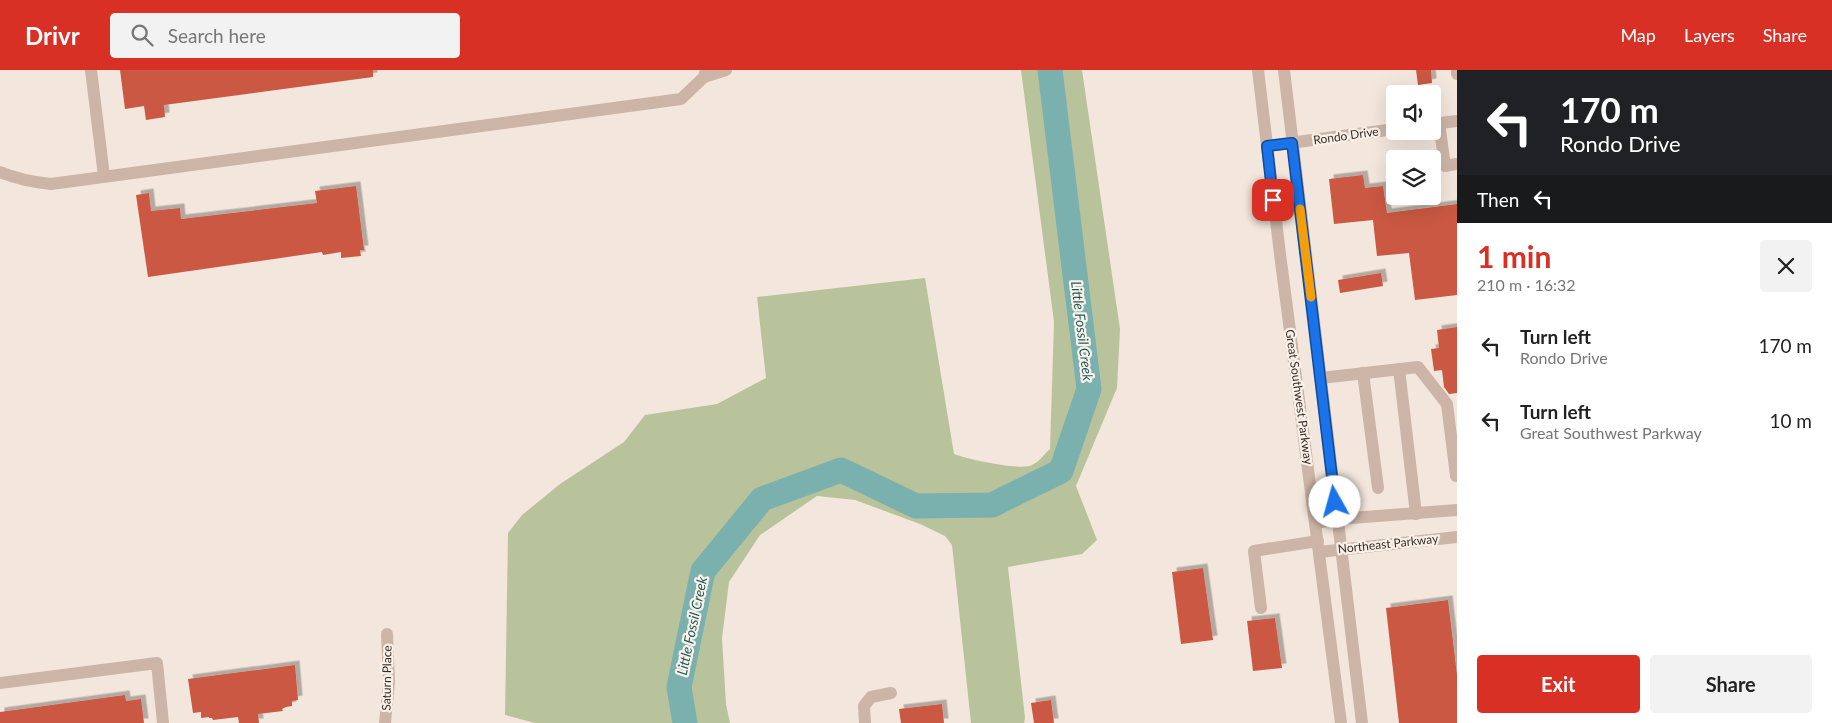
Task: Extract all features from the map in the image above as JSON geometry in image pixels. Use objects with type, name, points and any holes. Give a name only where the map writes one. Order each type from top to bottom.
[{"type":"street","points":[[91,70],[104,176]]},
{"type":"street","points":[[0,172],[16,179],[51,184],[681,99],[705,74],[726,70]]},
{"type":"street","name":"Great Southwest Parkway","points":[[1258,70],[1341,723]]},
{"type":"street","name":"Great Southwest Parkway","points":[[1284,70],[1362,723]]},
{"type":"street","points":[[1456,70],[1457,74]]},
{"type":"street","points":[[1441,123],[1457,121]]},
{"type":"street","name":"Rondo Drive","points":[[1267,146],[1386,130]]},
{"type":"street","points":[[1439,140],[1445,166],[1457,164]]},
{"type":"street","points":[[1321,378],[1418,367],[1447,404],[1456,476]]},
{"type":"street","points":[[1399,369],[1416,514]]},
{"type":"street","points":[[1362,373],[1378,488]]},
{"type":"street","points":[[1316,523],[1338,519],[1457,510]]},
{"type":"street","name":"Northeast Parkway","points":[[1261,608],[1254,551],[1319,546],[1341,549],[1457,537]]},
{"type":"street","name":"Saturn Place","points":[[385,723],[388,682],[387,634]]},
{"type":"street","points":[[0,684],[157,663],[163,723]]},
{"type":"street","points":[[865,723],[864,706],[871,697],[891,693]]},
{"type":"green space","points":[[1021,70],[1082,70],[1120,329],[1117,388],[1076,486],[1097,540],[1082,554],[1008,567],[1025,718],[1024,723],[971,723],[952,545],[945,536],[920,524],[855,500],[817,496],[760,535],[729,582],[722,638],[726,704],[730,723],[535,723],[505,715],[508,533],[522,515],[560,484],[624,442],[645,415],[717,404],[766,378],[757,297],[925,278],[954,454],[994,464],[1017,467],[1035,464],[1050,449],[1054,322]]},
{"type":"building","points":[[120,70],[373,70],[373,77],[164,105],[165,117],[146,120],[144,106],[125,109]]},
{"type":"building","points":[[1416,70],[1431,70],[1432,83],[1418,85]]},
{"type":"building","points":[[1363,175],[1365,188],[1383,186],[1387,213],[1457,204],[1457,295],[1415,300],[1409,253],[1377,256],[1373,220],[1334,224],[1329,179]]},
{"type":"building","points":[[356,186],[364,250],[360,250],[361,256],[341,258],[341,252],[323,255],[322,252],[148,277],[136,195],[149,193],[151,211],[180,208],[181,219],[317,203],[315,191]]},
{"type":"building","points":[[1381,273],[1383,286],[1340,293],[1338,280]]},
{"type":"building","points":[[1457,327],[1457,393],[1449,394],[1444,387],[1442,370],[1434,371],[1431,349],[1439,348],[1437,330]]},
{"type":"building","points":[[1203,568],[1213,640],[1181,644],[1172,572]]},
{"type":"building","points":[[1448,600],[1457,675],[1457,723],[1399,723],[1386,608]]},
{"type":"building","points":[[1275,618],[1282,668],[1253,671],[1247,621]]},
{"type":"building","points":[[295,665],[298,700],[292,701],[292,706],[282,709],[283,711],[258,714],[259,723],[239,723],[238,717],[213,720],[209,717],[201,718],[201,712],[193,713],[188,679]]},
{"type":"building","points":[[125,695],[126,701],[141,699],[144,723],[0,723],[0,712]]},
{"type":"building","points":[[1051,700],[1054,723],[1034,723],[1031,703]]},
{"type":"building","points":[[942,704],[944,723],[901,723],[899,709]]},
{"type":"waterway","name":"Little Fossil Creek","points":[[685,723],[679,687],[703,571],[762,499],[841,470],[916,506],[992,505],[1061,471],[1089,389],[1050,70]]},
{"type":"slow traffic","points":[[1300,209],[1311,297]]},
{"type":"route","points":[[1273,200],[1267,146],[1292,143],[1335,502]]}]
